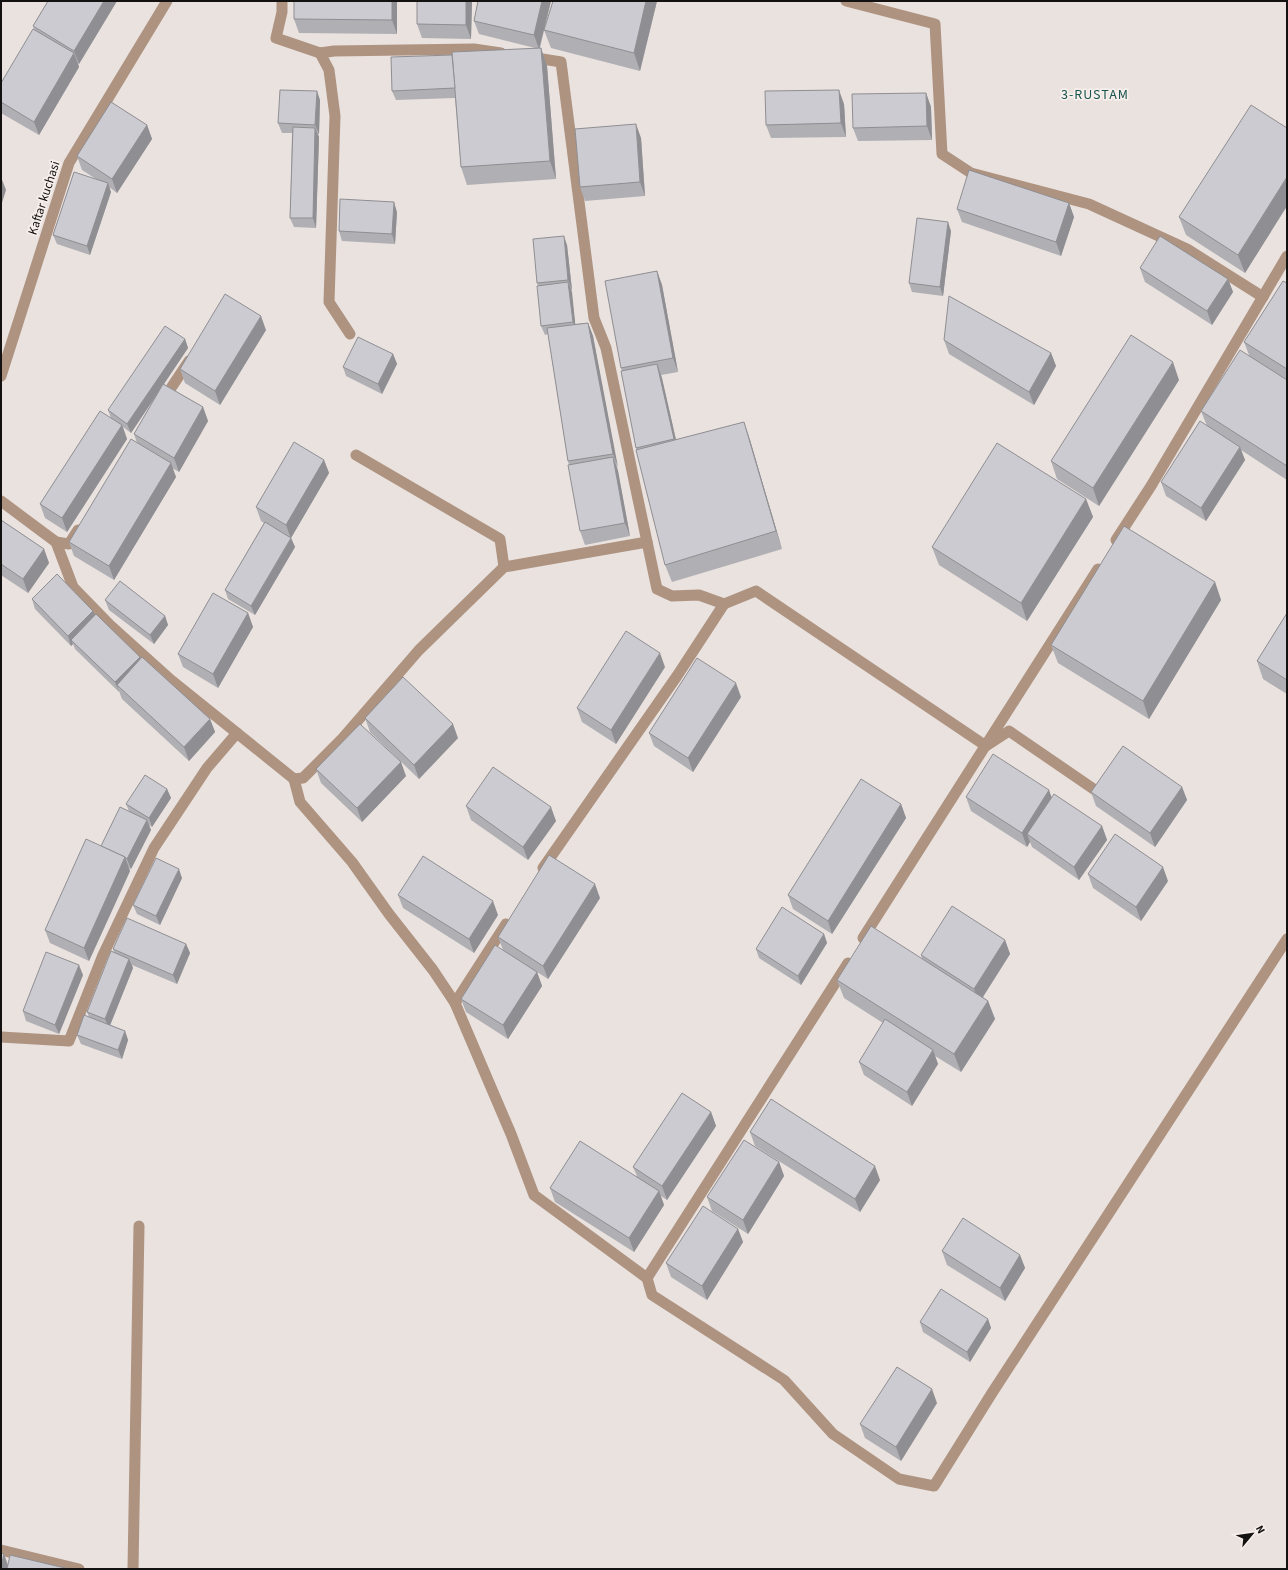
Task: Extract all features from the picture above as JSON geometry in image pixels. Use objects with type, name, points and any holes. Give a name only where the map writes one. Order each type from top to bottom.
[{"type":"street","name":"Kaftar kuchasi","points":[[1,376],[69,163],[168,1]]},
{"type":"street","points":[[282,1],[282,12],[276,38],[320,53],[334,51],[474,49],[561,62],[594,318],[606,348],[657,589],[672,596],[699,595],[724,604]]},
{"type":"street","points":[[846,1],[934,24],[942,154],[971,173],[1089,204],[1187,249],[1263,297]]},
{"type":"street","points":[[320,53],[329,70],[335,116],[329,302],[350,334]]},
{"type":"street","points":[[647,1278],[1151,486],[1287,256]]},
{"type":"street","points":[[155,412],[194,353]]},
{"type":"street","points":[[356,456],[500,539],[504,567]]},
{"type":"street","points":[[1,501],[56,542],[69,544],[82,524]]},
{"type":"street","points":[[56,542],[73,586],[110,625],[165,675],[294,779],[300,802],[352,862],[389,914],[433,970],[455,1002],[511,1134],[534,1195],[647,1278],[652,1295],[784,1380],[833,1434],[899,1478],[934,1486],[992,1393],[1287,939]]},
{"type":"street","points":[[294,779],[303,778],[341,740],[419,650],[504,567],[647,542]]},
{"type":"street","points":[[539,874],[677,676],[724,604],[756,591],[986,746]]},
{"type":"street","points":[[986,746],[1009,731],[1095,790]]},
{"type":"street","points":[[1,1037],[69,1040],[103,955],[154,848],[207,768],[237,733]]},
{"type":"street","points":[[455,1002],[513,914]]},
{"type":"street","points":[[133,1569],[139,1226]]},
{"type":"street","points":[[1,1550],[79,1569]]},
{"type":"building","points":[[48,1],[104,1],[74,51],[33,26]]},
{"type":"building","points":[[294,1],[392,1],[392,20],[294,19]]},
{"type":"building","points":[[417,1],[466,1],[466,25],[417,24]]},
{"type":"building","points":[[478,1],[542,1],[534,35],[474,21]]},
{"type":"building","points":[[553,1],[646,1],[634,53],[544,30]]},
{"type":"building","points":[[33,29],[74,53],[34,122],[1,102],[1,83]]},
{"type":"building","points":[[541,48],[550,161],[461,167],[452,52]]},
{"type":"building","points":[[452,55],[455,88],[392,91],[391,57]]},
{"type":"building","points":[[280,90],[317,91],[315,125],[278,123]]},
{"type":"building","points":[[839,90],[841,123],[766,125],[765,91]]},
{"type":"building","points":[[926,93],[927,126],[853,128],[852,94]]},
{"type":"building","points":[[111,102],[147,125],[112,179],[77,156]]},
{"type":"building","points":[[1251,105],[1287,128],[1287,177],[1238,255],[1179,217]]},
{"type":"building","points":[[636,124],[640,182],[580,187],[575,129]]},
{"type":"building","points":[[293,127],[315,128],[313,218],[290,218]]},
{"type":"building","points":[[969,170],[1069,203],[1056,242],[957,209]]},
{"type":"building","points":[[74,172],[108,183],[87,246],[53,235]]},
{"type":"building","points":[[340,199],[394,202],[392,234],[339,231]]},
{"type":"building","points":[[917,218],[948,222],[940,287],[909,283]]},
{"type":"building","points":[[564,236],[568,280],[537,283],[533,239]]},
{"type":"building","points":[[1160,236],[1228,279],[1207,311],[1140,268]]},
{"type":"building","points":[[657,271],[673,358],[621,368],[605,281]]},
{"type":"building","points":[[1283,281],[1287,283],[1287,369],[1244,342]]},
{"type":"building","points":[[568,282],[573,322],[541,326],[537,286]]},
{"type":"building","points":[[225,294],[261,316],[215,391],[180,369]]},
{"type":"building","points":[[949,296],[1051,353],[1029,392],[944,340]]},
{"type":"building","points":[[588,323],[613,454],[568,461],[547,328]]},
{"type":"building","points":[[165,326],[185,339],[127,424],[108,410]]},
{"type":"building","points":[[1131,335],[1173,362],[1093,488],[1051,461]]},
{"type":"building","points":[[358,337],[393,354],[378,384],[343,367]]},
{"type":"building","points":[[1240,350],[1287,380],[1287,466],[1201,411]]},
{"type":"building","points":[[657,364],[674,439],[636,448],[621,371]]},
{"type":"building","points":[[163,384],[203,407],[174,458],[134,434]]},
{"type":"building","points":[[100,411],[122,425],[62,518],[40,504]]},
{"type":"building","points":[[1200,421],[1240,447],[1201,508],[1161,482]]},
{"type":"building","points":[[744,422],[776,531],[665,565],[636,450]]},
{"type":"building","points":[[131,439],[171,463],[109,566],[69,542]]},
{"type":"building","points":[[294,442],[324,460],[286,525],[256,507]]},
{"type":"building","points":[[997,443],[1086,499],[1021,603],[932,547]]},
{"type":"building","points":[[613,457],[625,523],[580,531],[568,465]]},
{"type":"building","points":[[1,520],[44,549],[23,579],[1,564]]},
{"type":"building","points":[[265,522],[291,538],[251,606],[225,590]]},
{"type":"building","points":[[1124,526],[1215,582],[1143,701],[1051,645]]},
{"type":"building","points":[[57,574],[93,611],[68,636],[32,599]]},
{"type":"building","points":[[120,581],[165,616],[150,635],[105,600]]},
{"type":"building","points":[[213,593],[248,613],[213,674],[178,654]]},
{"type":"building","points":[[1287,613],[1287,680],[1257,661]]},
{"type":"building","points":[[96,614],[140,657],[115,682],[71,640]]},
{"type":"building","points":[[626,631],[660,653],[611,730],[577,708]]},
{"type":"building","points":[[142,657],[210,719],[184,747],[117,685]]},
{"type":"building","points":[[697,658],[736,683],[688,758],[649,733]]},
{"type":"building","points":[[403,677],[453,724],[414,765],[365,718]]},
{"type":"building","points":[[360,724],[401,762],[357,808],[316,769]]},
{"type":"building","points":[[1123,746],[1182,787],[1150,833],[1091,792]]},
{"type":"building","points":[[993,754],[1049,790],[1022,833],[966,797]]},
{"type":"building","points":[[493,767],[551,807],[523,847],[466,806]]},
{"type":"building","points":[[145,775],[167,789],[149,818],[126,804]]},
{"type":"building","points":[[861,779],[901,804],[828,921],[788,895]]},
{"type":"building","points":[[1054,794],[1102,826],[1074,867],[1027,834]]},
{"type":"building","points":[[120,807],[147,820],[127,859],[101,846]]},
{"type":"building","points":[[1115,834],[1163,867],[1136,907],[1088,874]]},
{"type":"building","points":[[86,839],[125,857],[84,948],[45,930]]},
{"type":"building","points":[[549,855],[595,884],[543,966],[498,937]]},
{"type":"building","points":[[423,856],[493,901],[469,939],[398,895]]},
{"type":"building","points":[[156,858],[179,869],[156,916],[133,905]]},
{"type":"building","points":[[952,906],[1005,940],[974,989],[921,955]]},
{"type":"building","points":[[782,907],[824,934],[798,976],[756,949]]},
{"type":"building","points":[[127,918],[186,944],[173,975],[113,949]]},
{"type":"building","points":[[871,926],[988,1001],[954,1054],[837,980]]},
{"type":"building","points":[[495,945],[537,972],[503,1025],[461,999]]},
{"type":"building","points":[[111,951],[129,959],[105,1019],[87,1012]]},
{"type":"building","points":[[46,952],[79,965],[55,1025],[23,1011]]},
{"type":"building","points":[[84,1015],[125,1031],[118,1050],[77,1035]]},
{"type":"building","points":[[885,1019],[933,1050],[907,1092],[859,1062]]},
{"type":"building","points":[[682,1093],[711,1112],[662,1186],[633,1167]]},
{"type":"building","points":[[771,1099],[875,1166],[855,1199],[750,1132]]},
{"type":"building","points":[[744,1140],[779,1162],[743,1220],[707,1197]]},
{"type":"building","points":[[580,1141],[659,1191],[629,1238],[550,1188]]},
{"type":"building","points":[[703,1206],[738,1229],[702,1286],[666,1263]]},
{"type":"building","points":[[963,1218],[1020,1255],[1000,1288],[942,1251]]},
{"type":"building","points":[[941,1289],[988,1319],[967,1352],[920,1322]]},
{"type":"building","points":[[897,1367],[932,1389],[896,1447],[860,1424]]},
{"type":"building","points":[[1,1553],[4,1554],[1,1566]]},
{"type":"building","points":[[10,1555],[69,1569],[7,1569]]},
{"type":"district","name":"3-RUSTAM","points":[[1095,95]]}]
